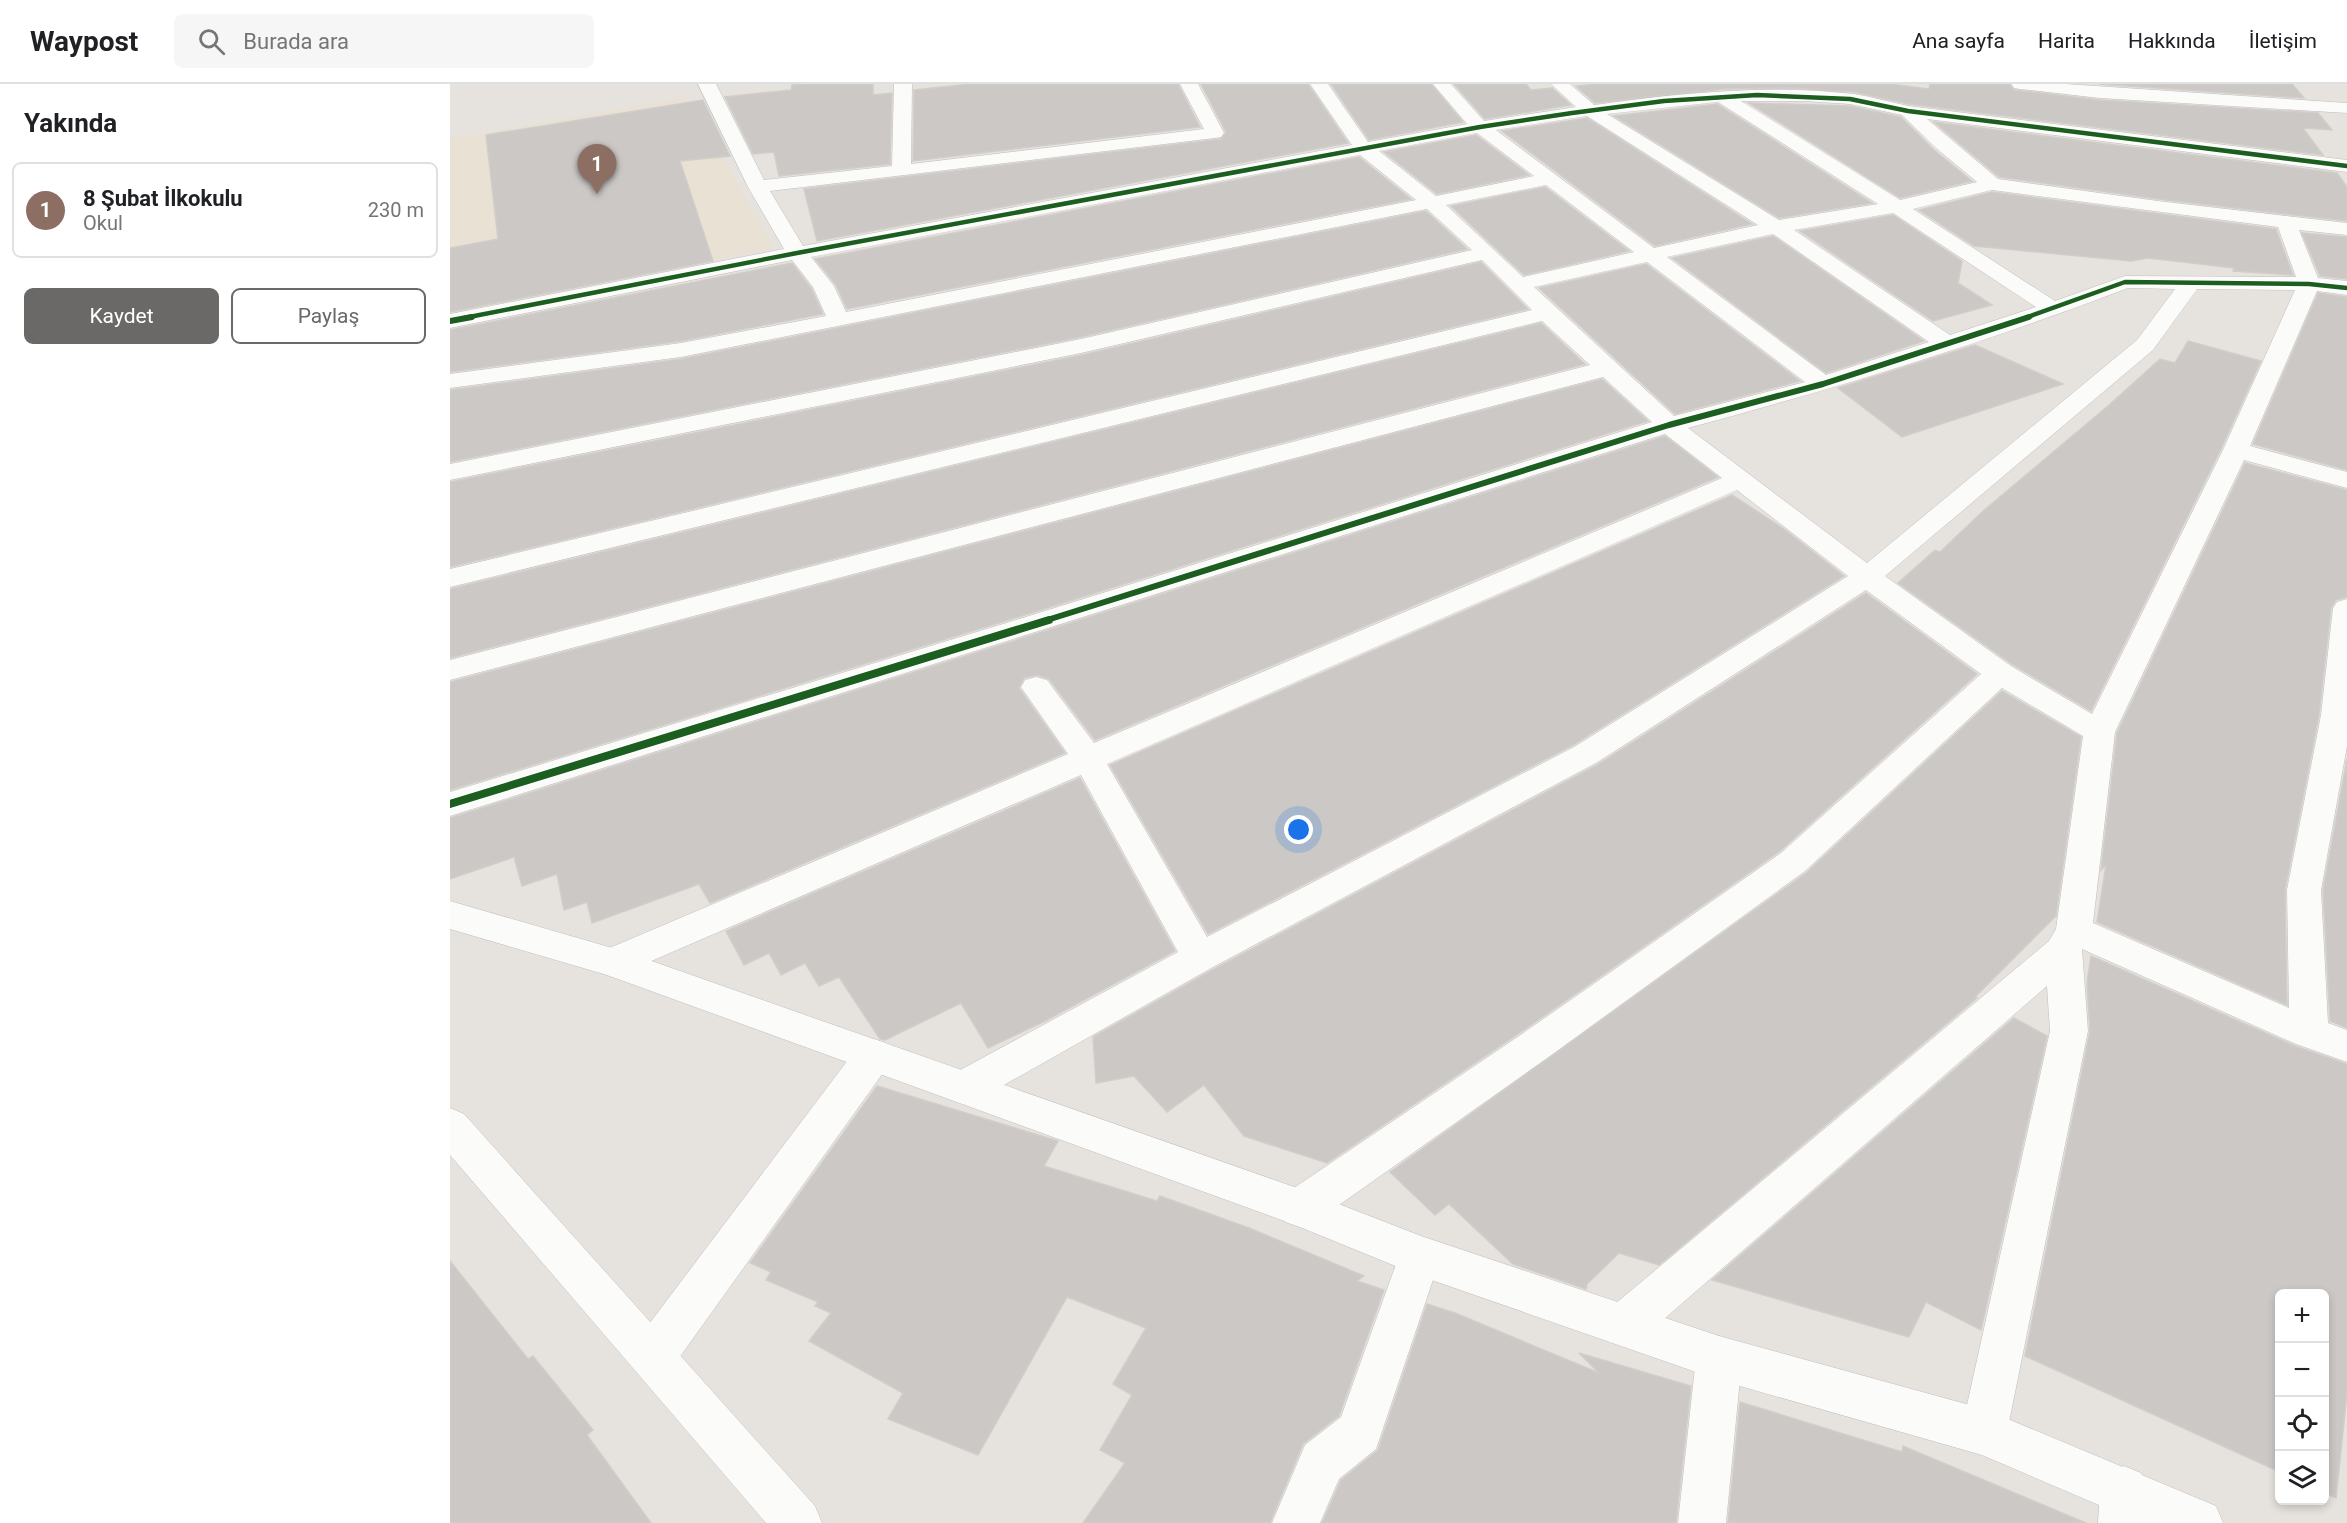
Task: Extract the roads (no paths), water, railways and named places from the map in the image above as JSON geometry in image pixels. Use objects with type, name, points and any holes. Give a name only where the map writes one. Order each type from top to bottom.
[{"type":"street","points":[[707,84],[758,187],[797,253],[823,286],[839,320]]},
{"type":"street","points":[[901,170],[903,84]]},
{"type":"street","points":[[758,187],[1215,133],[1189,84]]},
{"type":"street","points":[[1319,84],[1364,148],[1430,201],[1519,284],[1546,313],[1670,424],[1867,577],[2000,674],[2099,732]]},
{"type":"street","points":[[1442,84],[1480,127],[1822,384]]},
{"type":"street","points":[[1560,84],[1589,110],[1776,227],[1947,343]]},
{"type":"street","points":[[1840,84],[1852,99]]},
{"type":"street","points":[[2020,84],[2100,93],[2347,108]]},
{"type":"street","points":[[2100,93],[2108,137]]},
{"type":"street","points":[[450,321],[797,253],[1480,127],[1589,110],[1720,96],[1778,94],[1852,99],[1908,111],[2347,166]]},
{"type":"street","points":[[1720,96],[2053,309]]},
{"type":"street","points":[[1908,111],[1943,144],[1992,184]]},
{"type":"street","points":[[450,381],[681,350],[1549,179]]},
{"type":"street","points":[[1519,284],[1776,227],[1896,207],[1992,184],[2157,207],[2347,228]]},
{"type":"street","points":[[1984,1432],[2069,1031],[2068,941],[2099,732],[2236,450],[2309,284],[2286,221]]},
{"type":"street","points":[[450,472],[1080,346],[1487,254]]},
{"type":"street","points":[[450,804],[1013,631],[1670,424],[1822,384],[2053,309],[2125,282],[2309,284],[2347,288]]},
{"type":"street","points":[[965,1087],[1200,957],[1585,755],[1867,577],[2145,345],[2190,284]]},
{"type":"street","points":[[450,578],[1546,313]]},
{"type":"street","points":[[450,670],[1608,368]]},
{"type":"street","points":[[2236,450],[2347,480]]},
{"type":"street","points":[[613,962],[1741,479]]},
{"type":"street","points":[[2309,1034],[2304,890],[2337,715],[2347,608]]},
{"type":"street","points":[[1300,1208],[1546,1039],[1794,862],[2000,674]]},
{"type":"street","points":[[1036,687],[1088,759],[1200,957]]},
{"type":"street","points":[[450,915],[613,962],[1300,1208],[1420,1256],[1625,1324],[1719,1358],[1984,1432],[2123,1507],[2199,1523]]},
{"type":"street","points":[[2068,941],[2309,1034],[2347,1046]]},
{"type":"street","points":[[1625,1324],[2068,941]]},
{"type":"street","points":[[653,1356],[874,1055]]},
{"type":"street","points":[[450,1126],[798,1523]]},
{"type":"street","points":[[1296,1523],[1322,1462],[1359,1432],[1420,1256]]},
{"type":"street","points":[[1702,1523],[1719,1358]]},
{"type":"place","name":"8 Şubat İlkokulu","points":[[597,194]]}]
